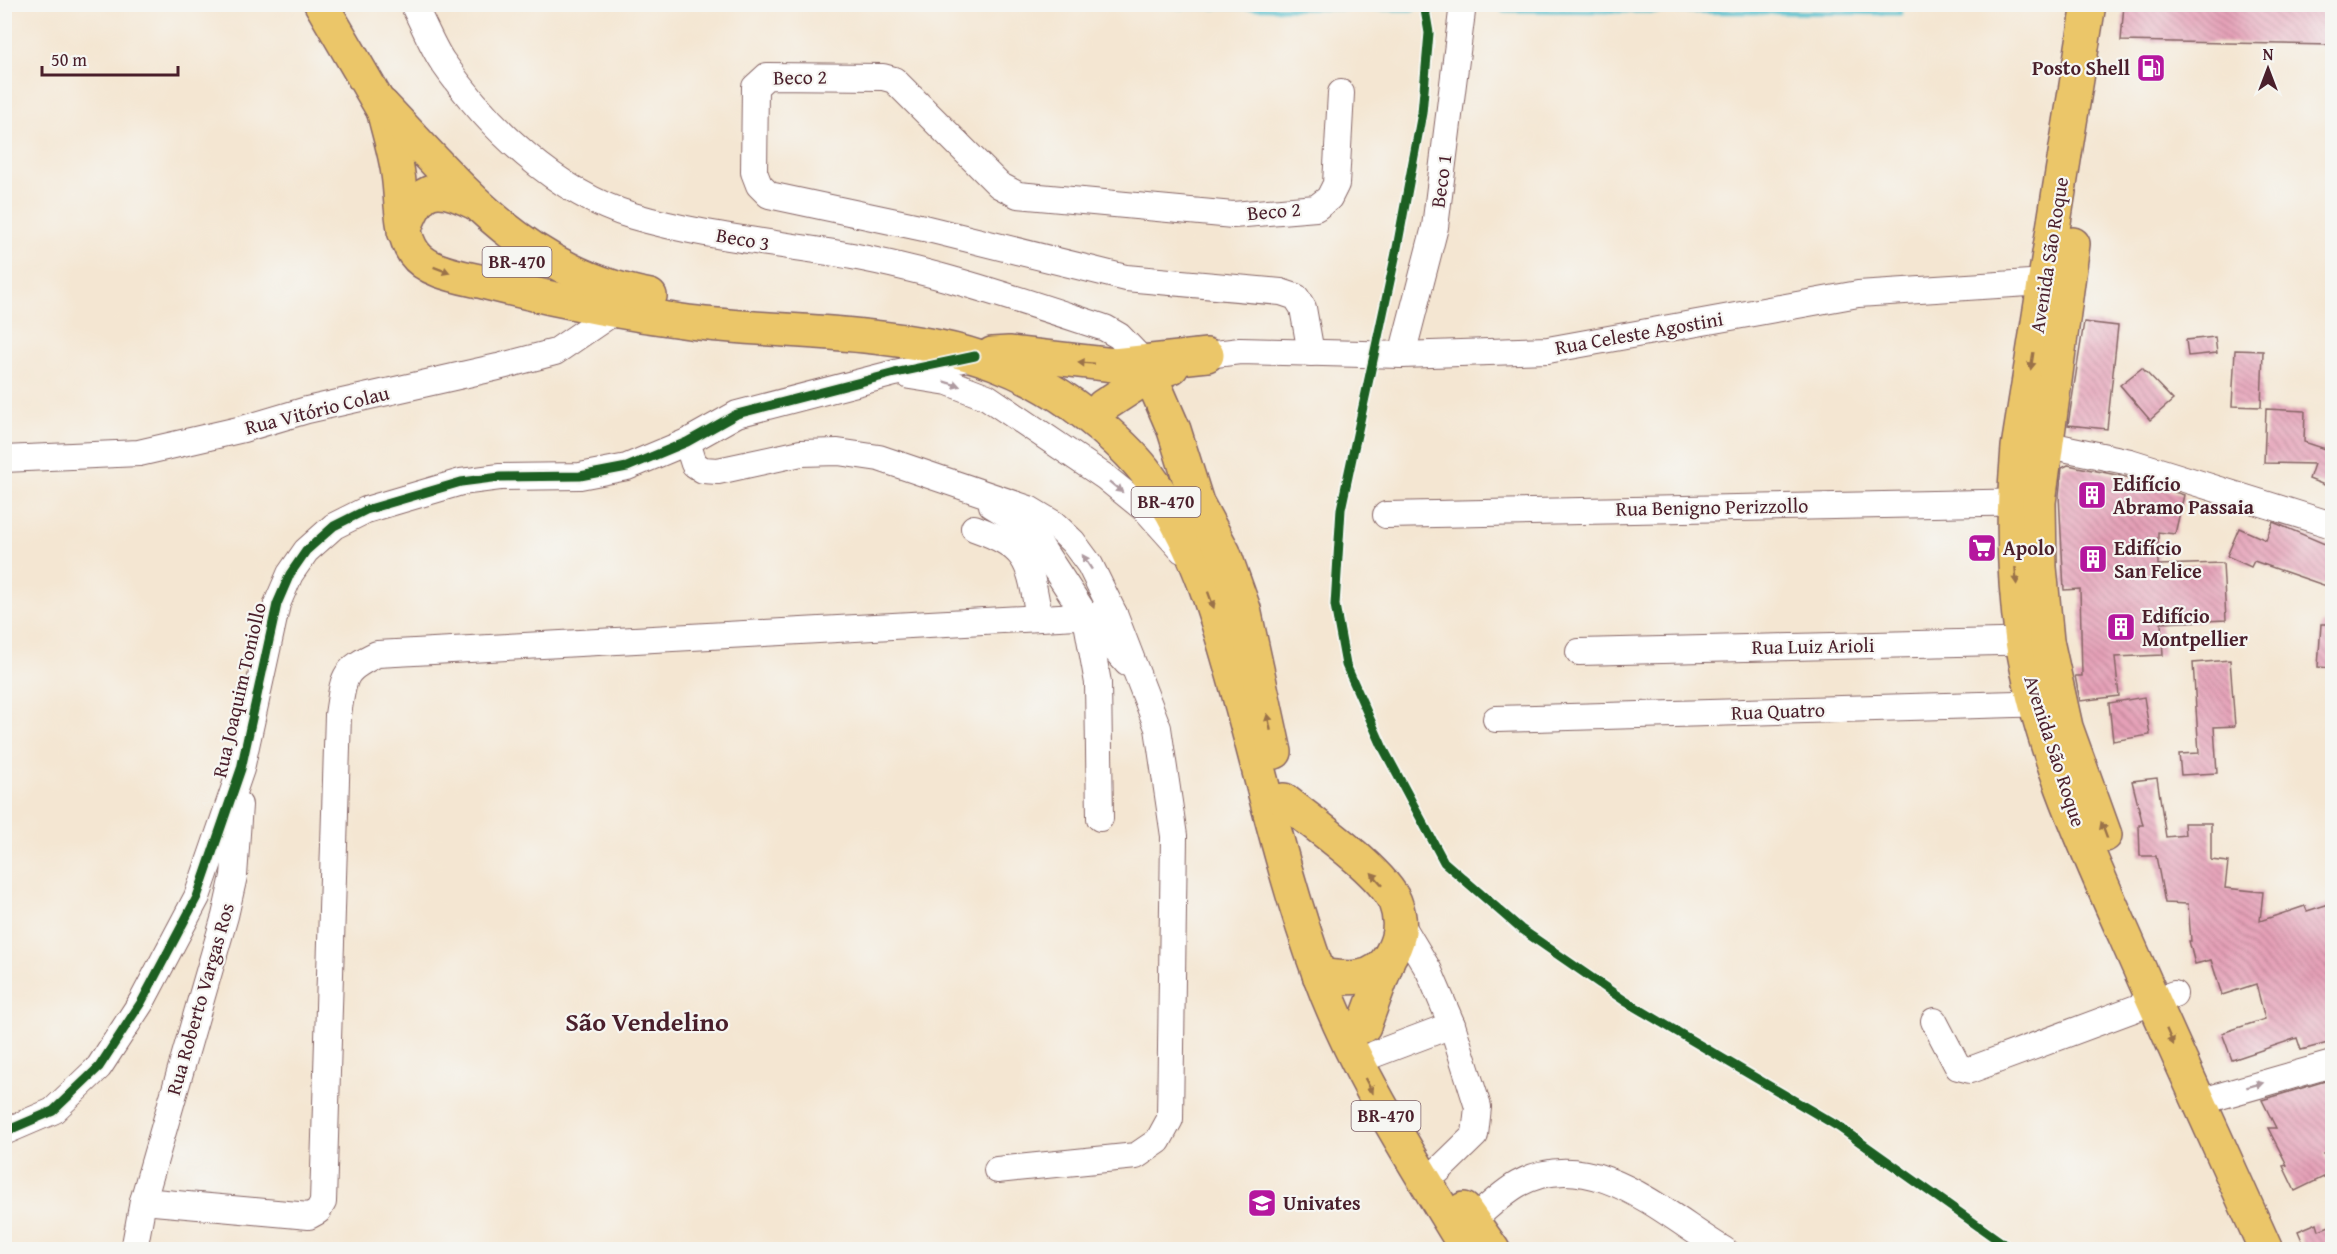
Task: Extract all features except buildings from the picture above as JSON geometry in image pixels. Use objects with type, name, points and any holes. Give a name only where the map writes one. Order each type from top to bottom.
[{"type":"main road","name":"BR-470","points":[[321,4],[382,105],[403,150],[432,191],[491,245],[526,269],[615,311],[692,322],[890,339],[975,356],[1046,387],[1099,426],[1146,472],[1169,508],[1200,569],[1217,615],[1275,834],[1331,976],[1357,1064],[1376,1099],[1470,1235],[1493,1250]]},
{"type":"main road","name":"Avenida São Roque","points":[[2023,496],[2049,445],[2056,282],[2089,4]]},
{"type":"main road","name":"Avenida São Roque","points":[[2109,4],[2056,282],[2018,447],[2023,496],[2040,567],[2035,641],[2048,703],[2066,727],[2164,999],[2209,1099],[2285,1250]]},
{"type":"main road","name":"BR-470","points":[[382,105],[474,202],[515,237],[562,268],[613,289],[708,305],[893,320],[955,332],[1009,353],[1061,378],[1103,406],[1197,503],[1224,553],[1244,609],[1284,800],[1321,925],[1331,976],[1369,1040],[1470,1235]]},
{"type":"main road","points":[[382,105],[398,171],[404,231],[411,249],[422,262],[445,271],[570,304],[615,311]]},
{"type":"main road","points":[[404,231],[412,209],[432,191],[449,190],[474,202]]},
{"type":"main road","points":[[975,356],[1009,353],[1148,368],[1208,355]]},
{"type":"main road","points":[[1174,430],[1179,401],[1188,377],[1208,355]]},
{"type":"main road","points":[[1103,406],[1148,368]]},
{"type":"main road","points":[[1148,368],[1174,430],[1197,503]]},
{"type":"main road","points":[[1284,800],[1376,876],[1394,900],[1401,924],[1398,942],[1387,963],[1369,1040]]},
{"type":"main road","points":[[1331,976],[1373,974],[1387,963]]},
{"type":"main road","name":"Avenida São Roque","points":[[2209,1099],[2266,1250]]},
{"type":"street","name":"Beco 3","points":[[413,4],[442,60],[498,129],[545,171],[589,197],[643,218],[723,237],[853,256],[975,286],[1105,328],[1119,336],[1148,368]]},
{"type":"street","name":"Beco 1","points":[[1402,355],[1435,227],[1463,4]]},
{"type":"street","name":"Beco 2","points":[[1311,353],[1303,308],[1296,297],[1281,292],[1126,278],[924,228],[769,195],[759,185],[754,172],[755,87],[767,76],[884,77],[894,80],[999,185],[1018,195],[1233,215],[1316,208],[1329,198],[1336,184],[1341,93]]},
{"type":"street","name":"Rua Celeste Agostini","points":[[1208,355],[1240,351],[1402,355],[1548,350],[1792,304],[1858,294],[2056,282]]},
{"type":"street","name":"Rua Vitório Colau","points":[[4,459],[139,453],[243,429],[308,410],[555,352],[615,311]]},
{"type":"street","points":[[895,373],[975,356]]},
{"type":"street","name":"Rua Joaquim Toniollo","points":[[4,1132],[53,1111],[99,1067],[142,1001],[197,897],[242,769],[277,604],[290,574],[306,551],[334,526],[366,510],[460,482],[500,477],[580,476],[627,467],[687,442],[737,414],[895,373],[948,382],[987,397],[1122,491],[1148,512],[1200,569]]},
{"type":"street","points":[[687,442],[694,464],[703,470],[718,471],[801,453],[838,452],[879,458],[1029,509],[1054,524],[1073,542],[1090,565],[1114,614],[1158,728],[1174,836],[1170,1119],[1158,1140],[1136,1156],[997,1170]]},
{"type":"street","points":[[2049,445],[2130,462],[2332,525]]},
{"type":"street","points":[[967,489],[1013,518],[1035,538],[1086,616],[1137,675]]},
{"type":"street","name":"Rua Benigno Perizzollo","points":[[1386,514],[2023,496]]},
{"type":"street","points":[[974,528],[1002,538],[1017,550],[1030,567],[1040,617]]},
{"type":"street","points":[[138,1225],[309,1216],[318,1210],[323,1202],[338,715],[344,679],[354,665],[377,654],[1114,614]]},
{"type":"street","points":[[1086,616],[1098,683],[1100,818]]},
{"type":"street","name":"Rua Luiz Arioli","points":[[1579,652],[2035,641]]},
{"type":"street","name":"Rua Quatro","points":[[1496,719],[2048,703]]},
{"type":"street","name":"Rua Roberto Vargas Ros","points":[[138,1225],[225,916],[234,876],[242,769]]},
{"type":"street","points":[[1401,924],[1429,972],[1452,1025],[1478,1107],[1478,1124],[1474,1135],[1438,1171]]},
{"type":"street","points":[[1934,1021],[1958,1066],[1970,1070],[2164,999]]},
{"type":"street","points":[[1369,1040],[1452,1025]]},
{"type":"street","points":[[2209,1099],[2332,1064]]},
{"type":"street","points":[[1470,1235],[1518,1183],[1546,1175],[1573,1171],[1593,1174],[1649,1199],[1724,1250]]},
{"type":"waterway","points":[[1168,4],[1179,7],[1413,9]]},
{"type":"waterway","points":[[1437,9],[1455,8]]},
{"type":"waterway","points":[[1503,10],[1901,13]]},
{"type":"cycle path","points":[[1424,4],[1429,33],[1422,113],[1396,253],[1341,509],[1335,605],[1346,665],[1382,746],[1444,862],[1521,929],[1625,1001],[1839,1127],[2012,1250]]},
{"type":"cycle path","points":[[4,1132],[53,1111],[99,1067],[142,1001],[197,897],[241,769],[277,604],[290,574],[306,551],[334,526],[366,510],[461,482],[500,477],[580,476],[627,467],[687,442],[737,414],[895,373],[975,356]]},
{"type":"place","name":"Posto Shell","points":[[2151,68]]},
{"type":"place","name":"Edifício Abramo Passaia","points":[[2092,495]]},
{"type":"place","name":"Apolo","points":[[1982,548]]},
{"type":"place","name":"Edifício San Felice","points":[[2093,559]]},
{"type":"place","name":"Edifício Montpellier","points":[[2121,627]]},
{"type":"place","name":"Univates","points":[[1262,1203]]},
{"type":"district","name":"São Vendelino","points":[[647,1022]]}]
